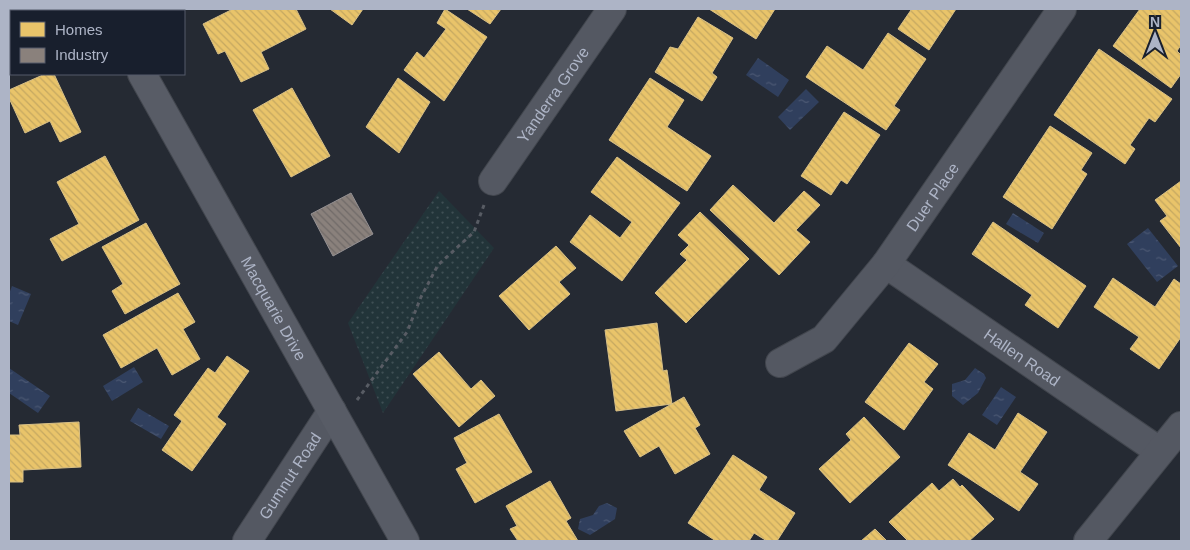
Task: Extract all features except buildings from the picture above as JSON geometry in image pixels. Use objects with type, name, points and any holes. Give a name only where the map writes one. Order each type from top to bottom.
[{"type":"main road","name":"Macquarie Drive","points":[[143,75],[405,541]]},
{"type":"street","name":"Yanderra Grove","points":[[493,181],[612,9]]},
{"type":"street","name":"Duer Place","points":[[780,363],[824,339],[886,264],[1062,9]]},
{"type":"street","name":"Hallen Road","points":[[886,264],[1159,451]]},
{"type":"street","name":"Gumnut Road","points":[[247,541],[336,417]]},
{"type":"street","points":[[1088,541],[1181,426]]},
{"type":"path","points":[[336,417],[408,332],[422,297],[438,265],[474,232],[493,181]]},
{"type":"shaded area","points":[[439,191],[494,248],[383,413],[348,323]]},
{"type":"water","points":[[758,58],[789,80],[778,97],[746,75]]},
{"type":"water","points":[[806,89],[819,102],[790,130],[778,117]]},
{"type":"water","points":[[1013,213],[1044,233],[1038,243],[1006,224]]},
{"type":"water","points":[[1148,228],[1178,266],[1157,282],[1127,244]]},
{"type":"water","points":[[12,286],[31,294],[18,325],[9,321],[9,294]]},
{"type":"water","points":[[134,367],[143,382],[112,401],[103,386]]},
{"type":"water","points":[[9,368],[50,396],[38,413],[9,393]]},
{"type":"water","points":[[975,368],[984,374],[986,378],[978,393],[963,405],[952,396],[952,384],[965,380]]},
{"type":"water","points":[[1001,387],[1016,397],[997,425],[982,415]]},
{"type":"water","points":[[138,408],[169,426],[161,439],[130,421]]},
{"type":"water","points":[[607,503],[617,508],[615,519],[590,535],[578,529],[580,519],[593,515],[599,506]]}]
